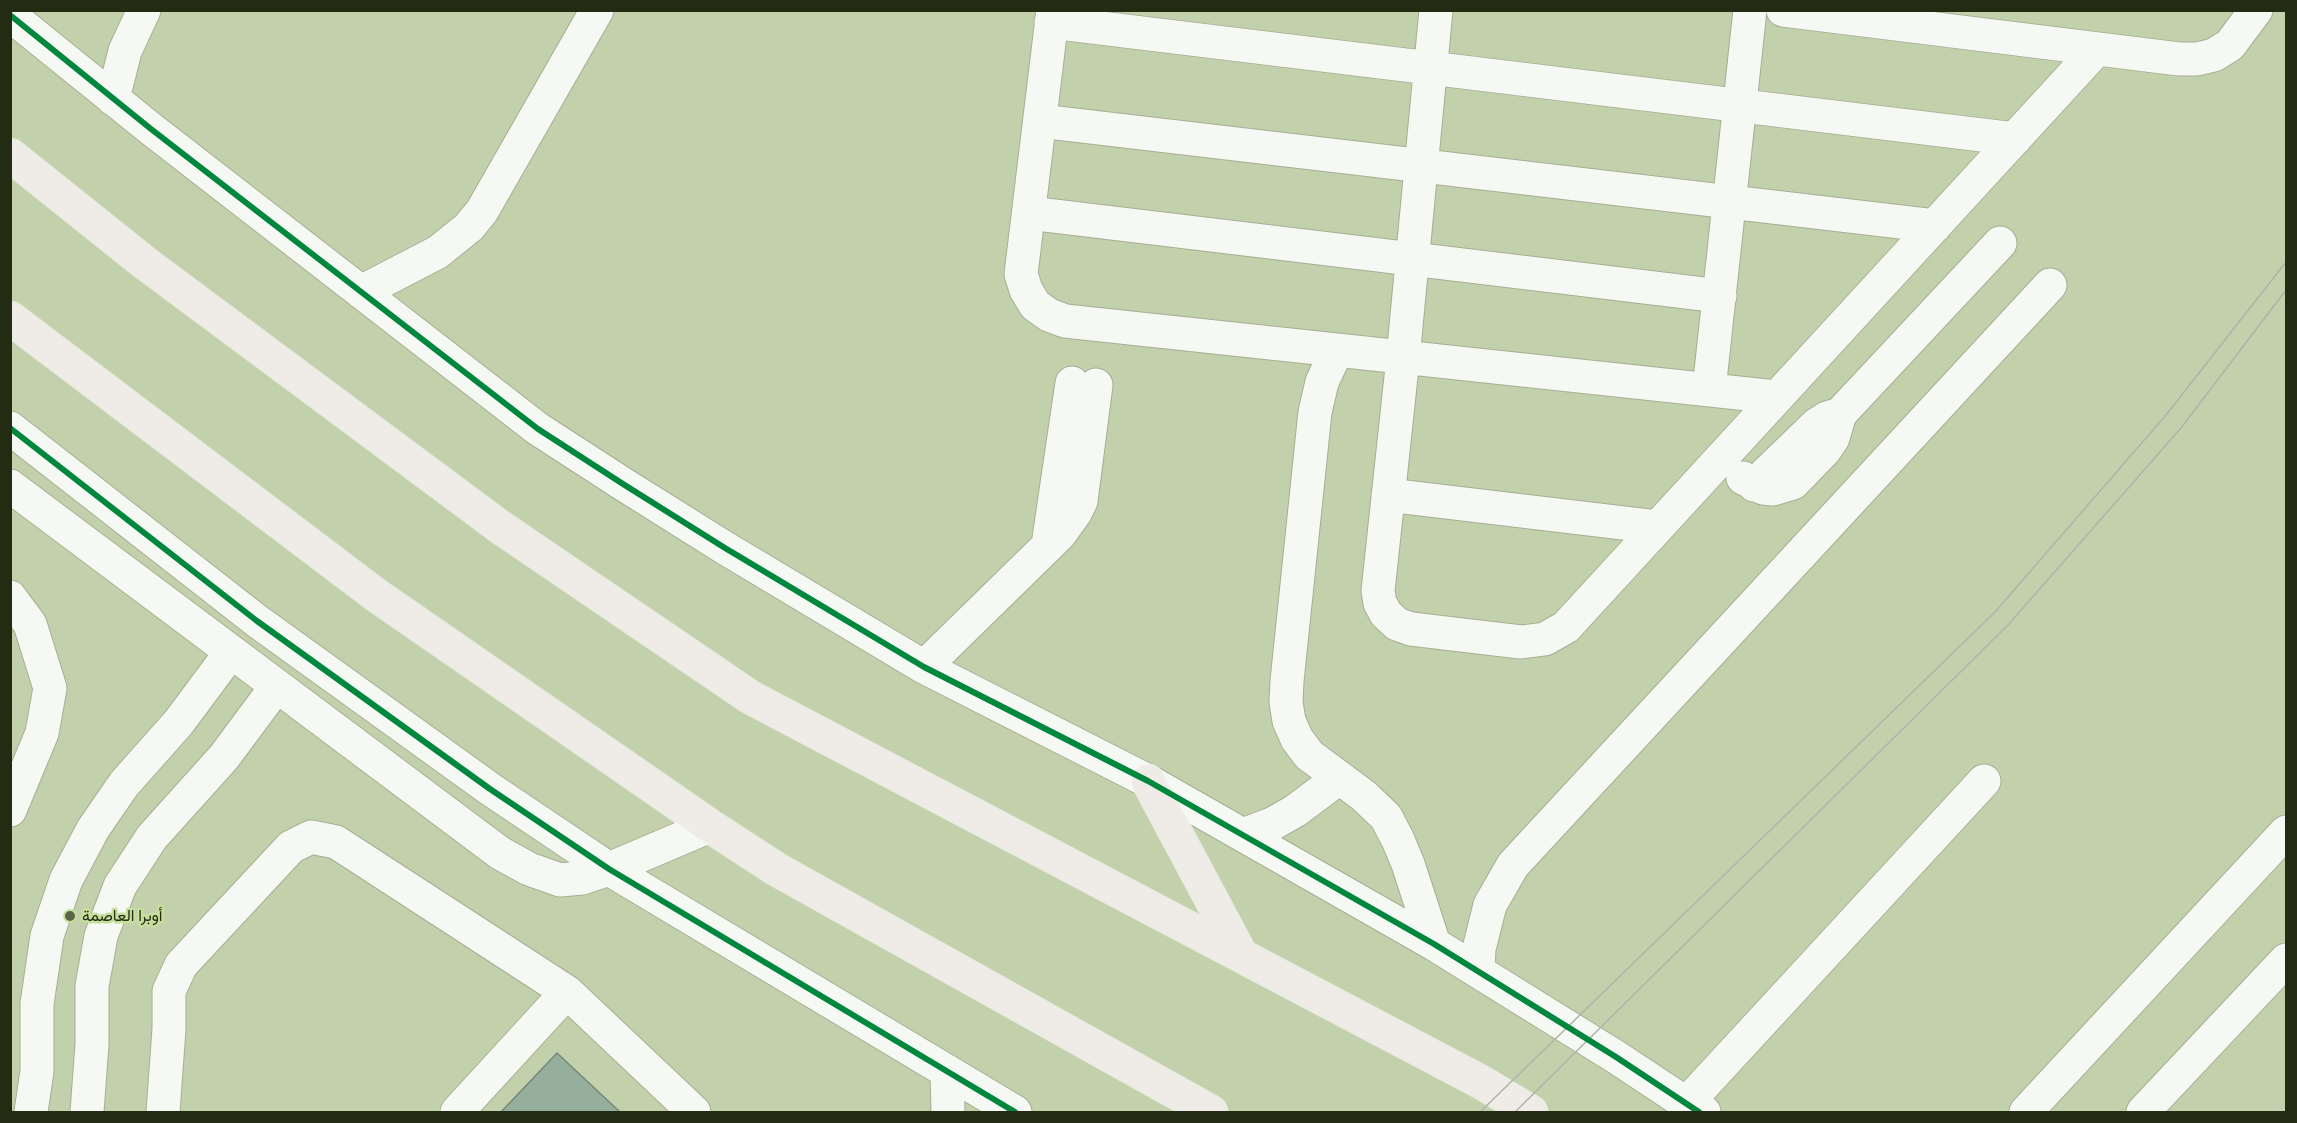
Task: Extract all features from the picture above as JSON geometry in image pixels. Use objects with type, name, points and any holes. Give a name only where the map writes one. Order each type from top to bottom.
[{"type":"main road","points":[[10,155],[145,263],[500,527],[750,697],[1480,1082],[1531,1113]]},
{"type":"main road","points":[[10,318],[376,595],[710,826],[776,869],[1211,1113]]},
{"type":"main road","points":[[1148,781],[1241,955]]},
{"type":"street","points":[[113,99],[124,51],[144,10]]},
{"type":"street","points":[[361,292],[438,252],[469,227],[482,211],[597,10]]},
{"type":"street","points":[[1436,10],[1378,591],[1380,603],[1386,614],[1397,624],[1411,629],[1521,642],[1545,639],[1566,627],[2097,49]]},
{"type":"street","points":[[1710,390],[1750,10]]},
{"type":"street","points":[[1783,10],[1992,23],[2097,49],[2197,60],[2214,55],[2230,45],[2256,10]]},
{"type":"street","points":[[22,15],[113,99],[538,429],[725,548],[924,667],[1148,781],[1434,944],[1697,1110],[1984,782]]},
{"type":"street","points":[[1776,398],[1065,321],[1049,315],[1035,305],[1026,291],[1021,274],[1052,16],[1430,68],[2015,140]]},
{"type":"street","points":[[1040,121],[1935,226]]},
{"type":"street","points":[[1029,213],[1720,296]]},
{"type":"street","points":[[1716,464],[1754,485],[1816,425],[1840,414],[2000,243]]},
{"type":"street","points":[[1478,971],[1479,949],[1486,915],[1500,884],[1513,866],[2050,285]]},
{"type":"street","points":[[1337,350],[1322,382],[1315,412],[1286,702],[1289,721],[1297,739],[1309,755],[1364,796],[1386,817],[1408,864],[1434,944]]},
{"type":"street","points":[[924,667],[1048,545],[1084,384]]},
{"type":"street","points":[[10,472],[21,436],[247,614],[373,707],[609,869],[1015,1113]]},
{"type":"street","points":[[10,486],[276,687],[500,853],[519,864],[560,880],[582,878],[609,869],[710,826]]},
{"type":"street","points":[[1388,495],[1657,527]]},
{"type":"street","points":[[10,597],[30,624],[50,688],[42,733],[10,810]]},
{"type":"street","points":[[31,1113],[37,1071],[37,1004],[47,936],[66,880],[93,829],[124,784],[179,722],[231,652]]},
{"type":"street","points":[[87,1113],[92,1044],[92,986],[101,936],[120,886],[152,837],[224,757],[276,687]]},
{"type":"street","points":[[1243,835],[1272,824],[1340,778]]},
{"type":"street","points":[[2026,1113],[2286,832]]},
{"type":"street","points":[[163,1113],[169,1029],[169,991],[181,965],[291,847],[311,837],[336,842],[567,992],[694,1113]]},
{"type":"street","points":[[59,902],[109,914]]},
{"type":"street","points":[[2144,1113],[2286,960]]},
{"type":"street","points":[[457,1113],[567,992]]},
{"type":"street","points":[[947,1071],[948,1113]]},
{"type":"building","points":[[557,1053],[620,1112],[501,1112]]},
{"type":"tram line","points":[[1480,1112],[1995,612],[2166,415],[2286,262]]},
{"type":"tram line","points":[[1515,1112],[2008,625],[2181,428],[2286,290]]},
{"type":"cycle path","points":[[10,15],[151,129],[538,429],[725,548],[924,667],[1148,781],[1434,944],[1616,1057],[1699,1112]]},
{"type":"cycle path","points":[[10,428],[257,621],[490,789],[609,869],[1015,1112]]},
{"type":"place","name":"أوبرا العاصمة","points":[[70,916]]}]
